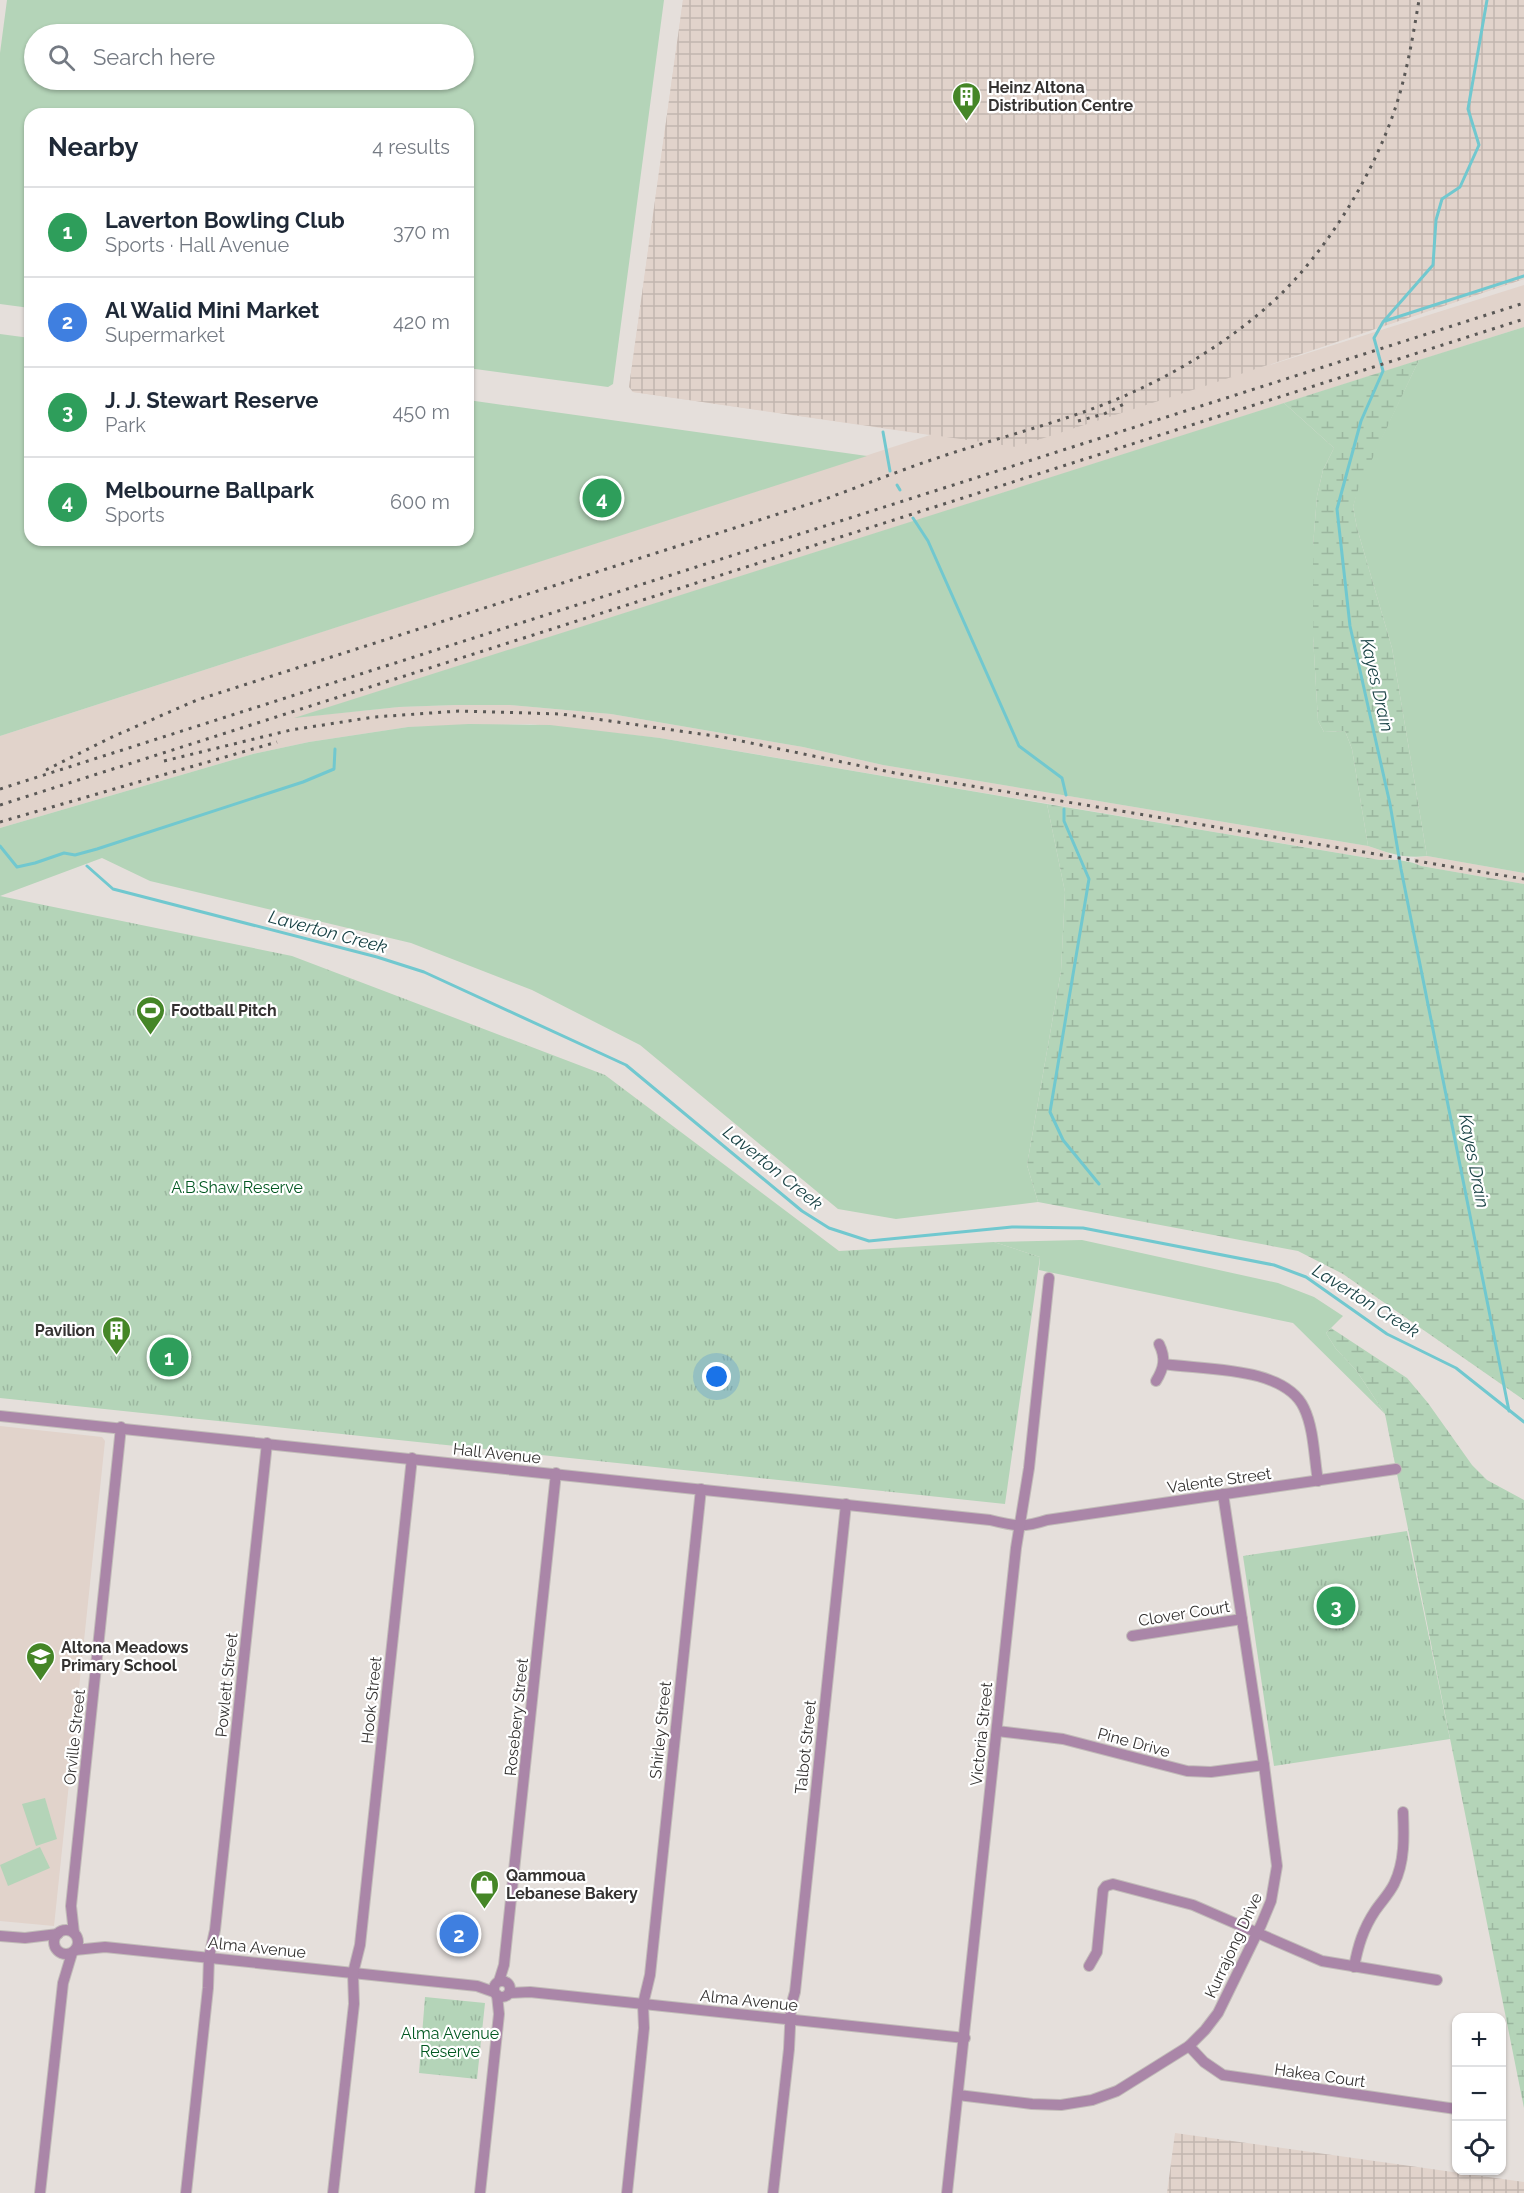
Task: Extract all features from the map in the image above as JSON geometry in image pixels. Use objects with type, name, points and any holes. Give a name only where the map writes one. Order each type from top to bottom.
[{"type":"street","name":"Victoria Street","points":[[947,2193],[1019,1522],[1029,1468],[1049,1278]]},
{"type":"street","points":[[1156,1381],[1164,1364],[1164,1356],[1159,1344]]},
{"type":"street","points":[[1164,1364],[1261,1377],[1277,1382],[1291,1391],[1303,1406],[1308,1419],[1318,1481]]},
{"type":"street","name":"Hall Avenue","points":[[0,1416],[1019,1522]]},
{"type":"street","name":"Orville Street","points":[[75,1934],[71,1906],[121,1427]]},
{"type":"street","name":"Powlett Street","points":[[186,2193],[267,1443]]},
{"type":"street","name":"Hook Street","points":[[333,2193],[412,1458]]},
{"type":"street","name":"Valente Street","points":[[1019,1522],[1029,1526],[1047,1521],[1396,1468]]},
{"type":"street","name":"Rosebery Street","points":[[480,2193],[556,1473]]},
{"type":"street","name":"Shirley Street","points":[[627,2193],[701,1489]]},
{"type":"street","name":"Kurrajong Drive","points":[[958,2095],[1032,2104],[1061,2105],[1092,2100],[1118,2091],[1189,2046],[1218,2013],[1271,1901],[1277,1866],[1223,1494]]},
{"type":"street","name":"Talbot Street","points":[[773,2193],[846,1504]]},
{"type":"street","name":"Clover Court","points":[[1132,1636],[1242,1619]]},
{"type":"street","name":"Pine Drive","points":[[997,1731],[1063,1738],[1187,1771],[1211,1772],[1264,1765]]},
{"type":"street","points":[[1354,1967],[1358,1945],[1365,1927],[1393,1886],[1400,1867],[1404,1843],[1403,1812]]},
{"type":"street","points":[[1089,1966],[1097,1952],[1103,1890],[1106,1886],[1113,1884],[1194,1905],[1312,1958],[1332,1964],[1437,1980]]},
{"type":"street","name":"Orville Street","points":[[60,1932],[71,1906]]},
{"type":"street","points":[[0,1936],[25,1938],[68,1930],[75,1934],[78,1943],[63,1983],[40,2193]]},
{"type":"street","points":[[60,1932],[55,1939],[63,1983]]},
{"type":"street","name":"Alma Avenue","points":[[75,1934],[105,1947]]},
{"type":"street","points":[[25,1938],[65,1954],[73,1952]]},
{"type":"street","name":"Alma Avenue","points":[[73,1952],[105,1947],[964,2038]]},
{"type":"street","name":"Hakea Court","points":[[1189,2046],[1204,2062],[1223,2075],[1452,2108]]},
{"type":"shaded area","points":[[683,0],[1524,0],[1524,279],[1257,369],[1524,285],[1524,327],[299,717],[399,707],[455,705],[510,705],[611,714],[803,747],[883,765],[1368,846],[1389,853],[1389,859],[1380,860],[660,738],[530,724],[408,727],[309,742],[253,754],[0,828],[0,736],[930,435],[633,392],[629,387]]},
{"type":"shaded area","points":[[683,0],[1524,0],[1524,279],[1016,447],[633,392],[629,387]]},
{"type":"shaded area","points":[[1427,856],[1524,873],[1524,884],[1421,866],[1415,863],[1414,858]]},
{"type":"shaded area","name":"Altona Meadows Primary School","points":[[0,1426],[102,1437],[105,1441],[54,1926],[0,1921]]},
{"type":"shaded area","points":[[1175,2133],[1452,2172],[1452,2175],[1474,2175],[1524,2182],[1524,2193],[1167,2193]]},
{"type":"green space","points":[[7,0],[664,0],[613,384],[608,387],[474,369],[474,108],[24,108],[24,307],[0,304],[0,53]]},
{"type":"green space","points":[[1524,327],[1524,873],[1427,856],[1392,648],[1353,507],[1358,487],[1419,360]]},
{"type":"green space","points":[[0,334],[24,337],[24,546],[474,546],[474,401],[867,456],[0,736]]},
{"type":"green space","points":[[1419,360],[1359,487],[1353,507],[1392,648],[1427,856],[1412,857],[1368,846],[1352,749],[1345,731],[1324,732],[1318,721],[1313,636],[1313,546],[1317,496],[1323,470],[1334,448],[1284,403]]},
{"type":"green space","points":[[1284,403],[1334,448],[1323,470],[1317,496],[1313,546],[1313,636],[1318,721],[1324,732],[1345,731],[1352,749],[1368,846],[883,765],[803,747],[611,714],[510,705],[455,705],[399,707],[294,718]]},
{"type":"green space","points":[[469,724],[550,725],[660,738],[1047,804],[1065,892],[1061,971],[1027,1165],[1038,1202],[896,1219],[838,1209],[640,1045],[532,990],[411,943],[150,881],[102,858],[0,896],[0,828],[253,754],[309,742],[408,727]]},
{"type":"green space","points":[[1047,804],[1380,860],[1406,861],[1421,866],[1524,884],[1524,1400],[1343,1274],[1298,1251],[1038,1202],[1027,1165],[1061,971],[1065,892]]},
{"type":"green space","name":"A.B.Shaw Reserve","points":[[0,896],[292,956],[605,1075],[839,1251],[994,1242],[1040,1257],[1005,1504],[0,1398]]},
{"type":"green space","points":[[1082,1240],[1278,1283],[1314,1297],[1343,1316],[1326,1333],[1336,1349],[1356,1370],[1385,1414],[1293,1323],[1039,1270],[1040,1257],[994,1242]]},
{"type":"green space","points":[[1331,1328],[1407,1378],[1428,1403],[1472,1465],[1487,1480],[1524,1500],[1524,2108],[1385,1414],[1356,1370],[1336,1349],[1326,1333]]},
{"type":"green space","points":[[1407,1531],[1450,1739],[1274,1766],[1243,1556]]},
{"type":"green space","points":[[45,1798],[57,1839],[36,1846],[22,1804]]},
{"type":"green space","points":[[40,1847],[50,1868],[8,1886],[0,1865]]},
{"type":"green space","name":"Alma Avenue Reserve","points":[[425,1997],[485,2003],[477,2079],[419,2073]]},
{"type":"waterway","name":"Kayes Drain","points":[[1487,0],[1468,109],[1479,145],[1460,187],[1442,199],[1436,220],[1433,265],[1383,322],[1374,338],[1383,371],[1361,421],[1337,509],[1350,626],[1390,804],[1509,1411]]},
{"type":"waterway","points":[[1385,321],[1524,276]]},
{"type":"waterway","points":[[883,432],[890,471]]},
{"type":"waterway","points":[[897,485],[900,490]]},
{"type":"waterway","points":[[913,518],[928,541],[1019,746],[1062,778],[1066,795]]},
{"type":"waterway","points":[[0,846],[17,867],[64,853],[75,855],[97,849],[303,782],[334,769],[335,749]]},
{"type":"waterway","points":[[1064,809],[1064,821],[1089,879],[1050,1112],[1063,1140],[1099,1184]]},
{"type":"waterway","name":"Laverton Creek","points":[[87,866],[113,889],[377,957],[424,972],[626,1065],[802,1211],[829,1228],[869,1241],[1012,1227],[1083,1228],[1274,1265],[1306,1277],[1387,1334],[1456,1368],[1524,1422]]},
{"type":"railway","points":[[46,770],[112,737],[197,700],[828,498],[931,460],[1093,409],[1172,372],[1211,350],[1264,310],[1298,276],[1349,207],[1376,157],[1396,106],[1419,0]]},
{"type":"railway","points":[[0,789],[1524,303]]},
{"type":"railway","points":[[0,805],[1524,319]]},
{"type":"railway","points":[[1078,421],[1104,414],[1128,402]]},
{"type":"railway","points":[[164,761],[291,730],[374,717],[459,711],[561,714],[722,737],[895,773],[1524,879]]},
{"type":"railway","points":[[0,822],[277,742]]},
{"type":"place","name":"Heinz Altona Distribution Centre","points":[[967,122]]},
{"type":"place","name":"Melbourne Ballpark","points":[[602,498]]},
{"type":"place","name":"Football Pitch","points":[[150,1036]]},
{"type":"place","name":"Pavilion","points":[[116,1356]]},
{"type":"place","name":"Laverton Bowling Club","points":[[169,1357]]},
{"type":"place","name":"J. J. Stewart Reserve","points":[[1336,1606]]},
{"type":"place","name":"Altona Meadows Primary School","points":[[40,1682]]},
{"type":"place","name":"Qammoua Lebanese Bakery","points":[[485,1910]]},
{"type":"place","name":"Al Walid Mini Market","points":[[459,1934]]}]
